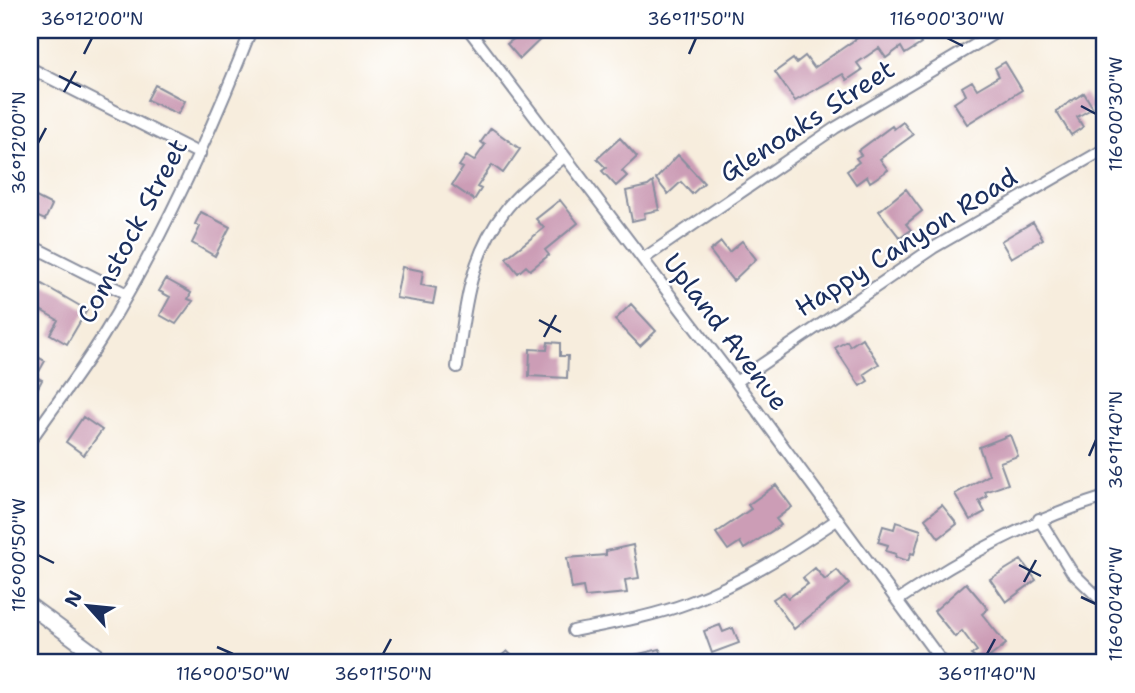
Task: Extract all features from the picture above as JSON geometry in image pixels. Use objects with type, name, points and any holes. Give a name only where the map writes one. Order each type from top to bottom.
[{"type":"main road","points":[[30,606],[107,663]]},
{"type":"street","name":"Comstock Street","points":[[30,441],[35,423],[103,337],[127,294],[200,155],[251,30]]},
{"type":"street","name":"Upland Avenue","points":[[469,30],[736,382],[943,663]]},
{"type":"street","name":"Glenoaks Street","points":[[643,259],[835,128],[1000,30]]},
{"type":"street","points":[[30,68],[200,155]]},
{"type":"street","name":"Happy Canyon Road","points":[[736,382],[933,247],[1105,149]]},
{"type":"street","points":[[457,367],[472,274],[483,246],[503,213],[522,192],[564,157]]},
{"type":"street","points":[[30,245],[127,294]]},
{"type":"street","points":[[898,600],[996,540],[1039,519],[1105,497]]},
{"type":"street","points":[[573,631],[638,618],[687,604],[733,584],[838,519]]},
{"type":"street","points":[[1039,519],[1072,572],[1105,604]]},
{"type":"building","points":[[510,30],[550,30],[520,59],[507,44],[516,37]]},
{"type":"building","points":[[859,30],[912,30],[921,44],[905,54],[901,47],[886,58],[879,48],[857,63],[862,70],[847,80],[843,74],[795,101],[775,72],[793,59],[796,63],[805,56],[814,68],[863,34]]},
{"type":"building","points":[[1005,62],[1022,90],[967,124],[954,103],[966,95],[962,87],[972,81],[977,89],[999,76],[995,68]]},
{"type":"building","points":[[155,85],[185,101],[178,114],[147,100]]},
{"type":"building","points":[[1084,93],[1093,108],[1077,117],[1083,127],[1071,135],[1056,111]]},
{"type":"building","points":[[903,122],[913,135],[880,159],[888,170],[870,182],[867,176],[856,184],[847,171],[859,162],[856,158],[861,155],[858,151],[892,126],[894,129]]},
{"type":"building","points":[[491,128],[520,149],[503,173],[492,165],[477,187],[481,189],[474,200],[452,185],[463,168],[459,166],[466,156],[474,161],[485,145],[481,142]]},
{"type":"building","points":[[620,138],[637,157],[622,171],[627,176],[616,186],[602,171],[606,168],[597,159]]},
{"type":"building","points":[[678,155],[704,183],[692,194],[681,182],[668,194],[656,179]]},
{"type":"building","points":[[653,182],[659,210],[644,213],[645,218],[632,221],[626,191],[648,186]]},
{"type":"building","points":[[906,189],[922,211],[906,224],[911,230],[900,238],[879,211]]},
{"type":"building","points":[[30,194],[52,205],[45,220],[36,216],[30,229]]},
{"type":"building","points":[[560,200],[578,223],[545,250],[549,255],[530,270],[526,266],[518,273],[506,258],[544,228],[536,219]]},
{"type":"building","points":[[201,212],[230,227],[215,256],[192,243],[200,227],[195,224]]},
{"type":"building","points":[[1033,222],[1043,239],[1011,258],[1001,241]]},
{"type":"building","points":[[742,241],[756,259],[733,281],[710,251],[721,242],[729,252]]},
{"type":"building","points":[[402,267],[423,271],[421,285],[436,288],[433,304],[396,298]]},
{"type":"building","points":[[30,277],[87,310],[67,344],[50,334],[58,320],[30,304]]},
{"type":"building","points":[[166,279],[191,293],[188,299],[193,301],[176,324],[160,315],[170,297],[159,291]]},
{"type":"building","points":[[631,304],[656,331],[640,346],[615,320]]},
{"type":"building","points":[[862,338],[879,364],[864,374],[868,381],[860,386],[835,348],[847,341],[850,346]]},
{"type":"building","points":[[548,342],[560,343],[560,356],[568,356],[567,378],[529,376],[530,349],[547,350]]},
{"type":"building","points":[[30,353],[45,361],[36,377],[42,380],[30,403]]},
{"type":"building","points":[[83,417],[102,430],[84,455],[66,442]]},
{"type":"building","points":[[1010,435],[1018,456],[1000,462],[1008,484],[985,492],[987,497],[979,501],[985,512],[970,520],[955,494],[989,475],[979,447]]},
{"type":"building","points":[[776,485],[792,507],[776,519],[781,525],[744,549],[740,542],[728,550],[716,533],[751,509],[748,505]]},
{"type":"building","points":[[942,505],[957,524],[939,538],[925,519]]},
{"type":"building","points":[[896,522],[921,530],[914,554],[911,553],[908,561],[895,557],[896,554],[886,551],[888,545],[878,542],[883,526],[894,529]]},
{"type":"building","points":[[633,545],[639,578],[625,580],[627,593],[585,597],[583,587],[572,589],[567,558],[606,555],[606,551]]},
{"type":"building","points":[[1021,560],[1036,580],[1006,602],[990,579]]},
{"type":"building","points":[[815,568],[825,580],[837,570],[849,584],[794,629],[773,599],[784,592],[788,598],[808,584],[803,578]]},
{"type":"building","points":[[966,583],[988,609],[982,614],[1006,644],[982,663],[971,655],[977,651],[962,631],[955,637],[934,611]]},
{"type":"building","points":[[720,625],[723,632],[733,628],[739,643],[712,653],[704,631]]},
{"type":"building","points":[[660,649],[663,663],[615,663],[614,660]]},
{"type":"building","points":[[507,651],[519,663],[493,663]]}]
